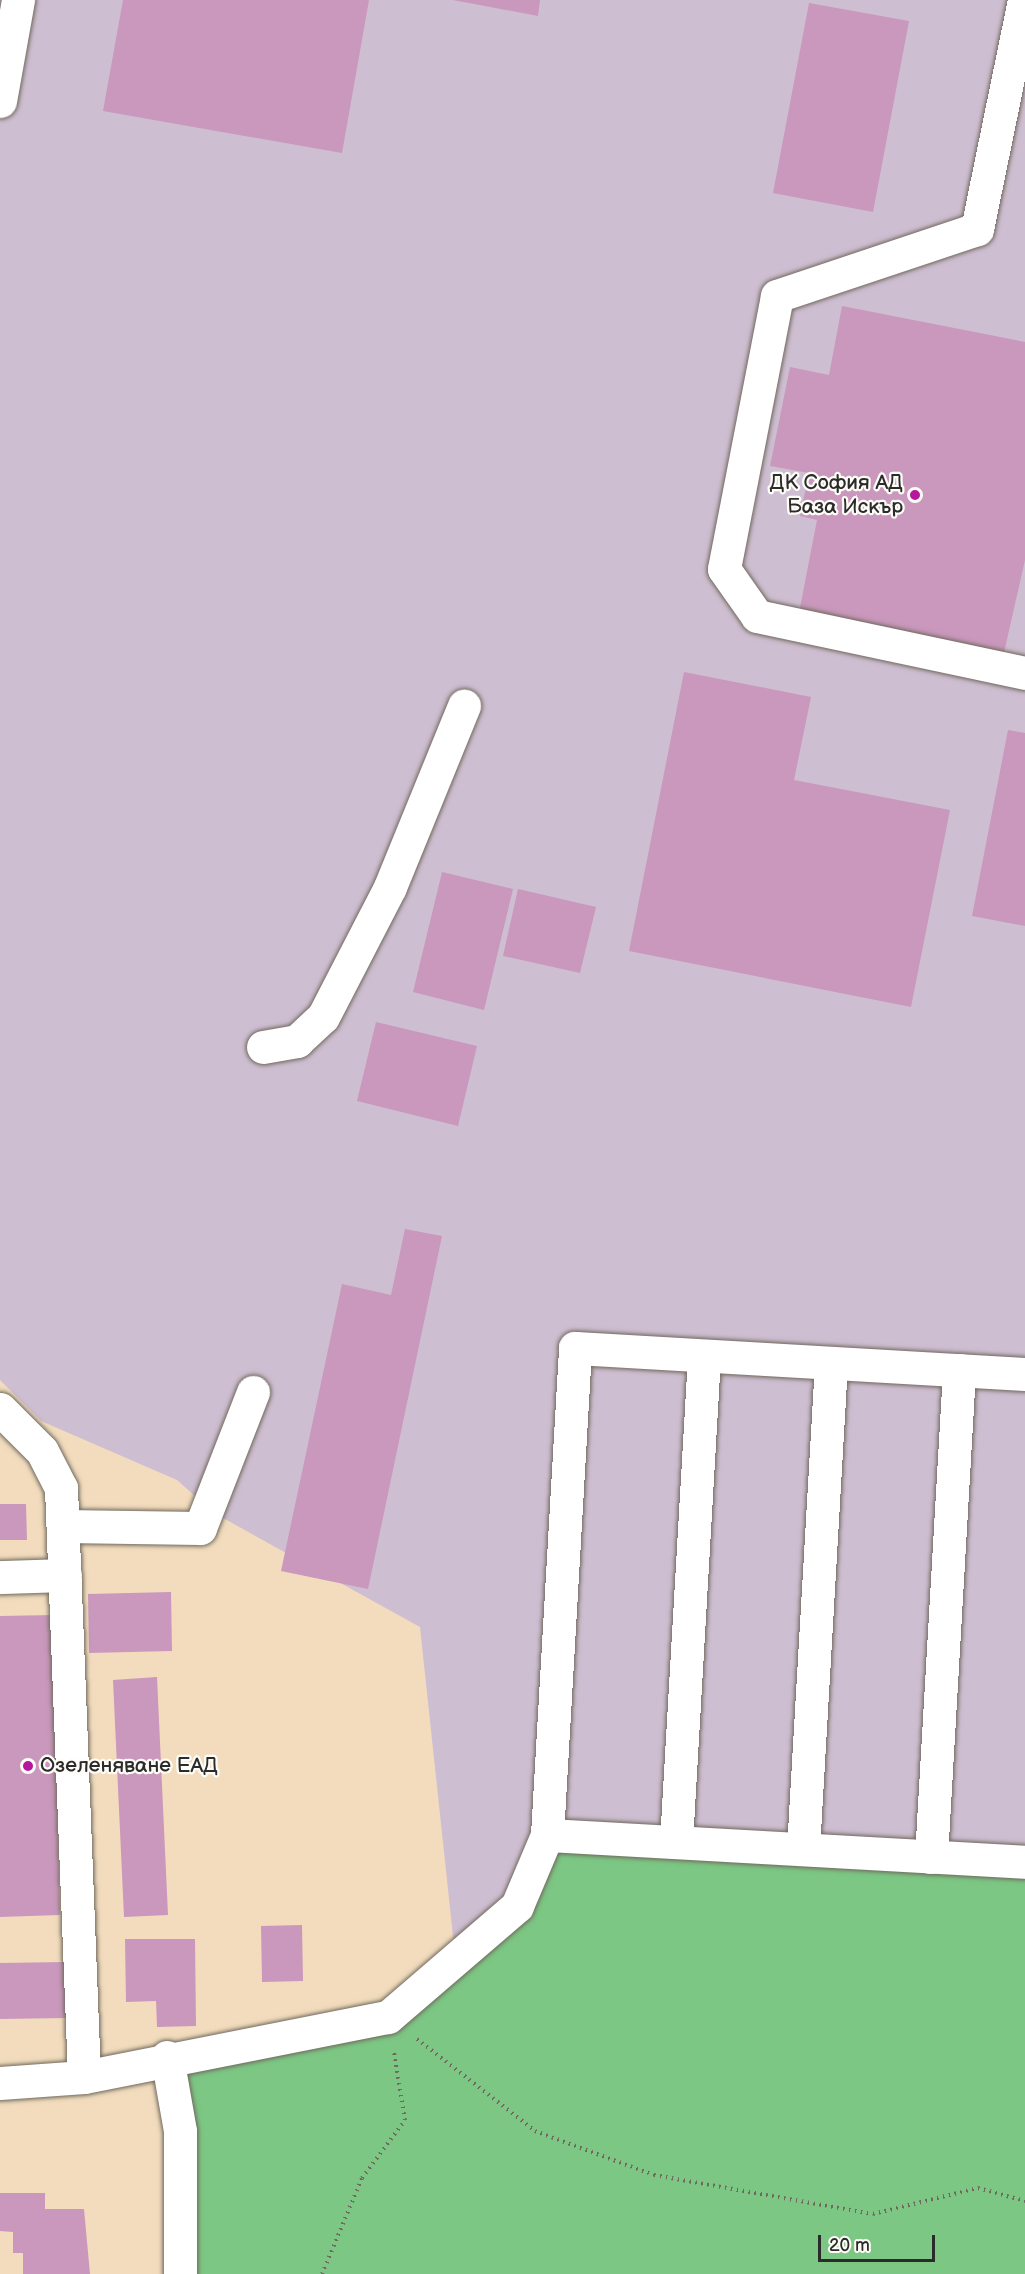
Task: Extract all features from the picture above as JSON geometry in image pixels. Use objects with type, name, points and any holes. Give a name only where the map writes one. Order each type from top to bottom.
[{"type":"street","points":[[0,101],[18,0]]},
{"type":"street","points":[[1024,0],[977,229],[777,296],[724,569],[757,616],[1025,673]]},
{"type":"street","points":[[263,1047],[297,1041],[323,1017],[390,887],[464,706]]},
{"type":"street","points":[[0,2083],[84,2077],[167,2057],[388,2016],[517,1906],[547,1835],[575,1348],[1025,1374]]},
{"type":"street","points":[[676,1842],[704,1356]]},
{"type":"street","points":[[803,1849],[831,1363]]},
{"type":"street","points":[[931,1857],[959,1370]]},
{"type":"street","points":[[63,1526],[200,1528],[253,1392]]},
{"type":"street","points":[[0,1409],[42,1451],[62,1488],[84,2077]]},
{"type":"street","points":[[0,1577],[65,1575]]},
{"type":"street","points":[[547,1835],[1025,1862]]},
{"type":"street","points":[[167,2057],[180,2131],[180,2274]]},
{"type":"path","points":[[388,2016],[535,2131],[654,2175],[873,2214],[978,2188],[1025,2201]]},
{"type":"path","points":[[322,2274],[362,2178],[405,2120],[388,2016]]},
{"type":"shaded area","points":[[0,0],[1025,0],[1025,1997],[463,2030],[420,1627],[214,1513],[177,1480],[41,1421],[0,1380]]},
{"type":"green space","points":[[547,1835],[1025,1862],[1025,2274],[180,2274],[167,2057],[388,2016],[517,1906]]},
{"type":"building","points":[[123,0],[369,0],[342,153],[103,111]]},
{"type":"building","points":[[453,0],[540,0],[538,16]]},
{"type":"building","points":[[809,3],[909,21],[873,212],[773,193]]},
{"type":"building","name":"ДК София АД База Искър","points":[[842,306],[1025,342],[1025,560],[1003,657],[798,618],[817,520],[800,516],[809,473],[770,466],[790,367],[829,375]]},
{"type":"building","points":[[684,672],[811,697],[794,780],[950,810],[911,1007],[629,951]]},
{"type":"building","points":[[1008,730],[1025,733],[1025,926],[972,916]]},
{"type":"building","points":[[442,872],[513,889],[484,1010],[413,992]]},
{"type":"building","points":[[518,889],[596,907],[580,973],[503,956]]},
{"type":"building","points":[[376,1022],[477,1046],[458,1126],[357,1101]]},
{"type":"building","points":[[405,1229],[442,1236],[368,1589],[281,1571],[342,1284],[391,1295]]},
{"type":"building","points":[[0,1504],[26,1504],[27,1540],[0,1540]]},
{"type":"building","points":[[171,1592],[172,1651],[89,1653],[88,1594]]},
{"type":"building","name":"Озеленяване ЕАД","points":[[53,1615],[60,1915],[0,1917],[0,1616]]},
{"type":"building","points":[[157,1677],[168,1915],[124,1917],[113,1680]]},
{"type":"building","points":[[302,1925],[303,1981],[262,1982],[261,1926]]},
{"type":"building","points":[[125,1939],[195,1939],[196,2026],[157,2027],[156,2001],[126,2002]]},
{"type":"building","points":[[65,1962],[66,2018],[0,2019],[0,1963]]},
{"type":"building","points":[[0,2193],[45,2193],[45,2209],[84,2209],[90,2274],[23,2274],[23,2253],[13,2253],[13,2232],[0,2231]]},
{"type":"place","name":"ДК София АД База Искър","points":[[915,495]]},
{"type":"place","name":"Озеленяване ЕАД","points":[[28,1766]]}]
